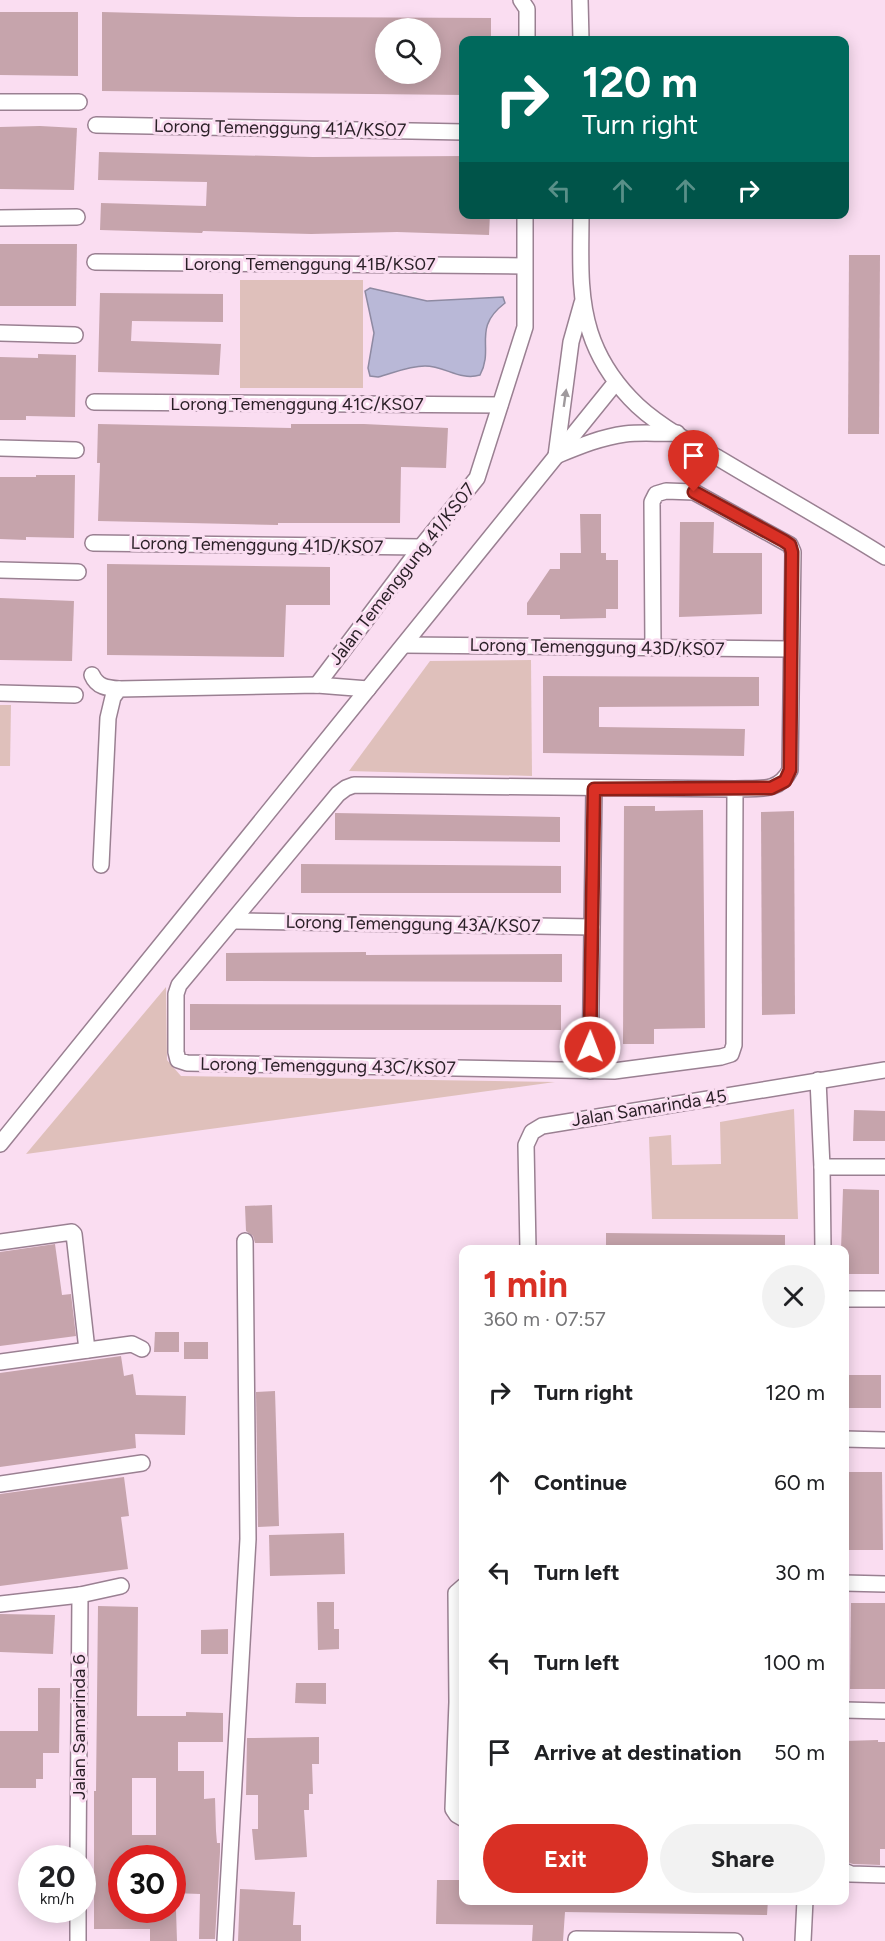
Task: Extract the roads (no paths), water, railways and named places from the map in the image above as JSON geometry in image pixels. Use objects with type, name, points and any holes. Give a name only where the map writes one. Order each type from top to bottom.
[{"type":"street","points":[[521,0],[527,9],[527,36]]},
{"type":"street","points":[[580,0],[580,36]]},
{"type":"street","points":[[0,102],[79,102]]},
{"type":"street","name":"Lorong Temenggung 41A/KS07","points":[[96,125],[459,132]]},
{"type":"street","points":[[0,218],[77,217]]},
{"type":"street","name":"Jalan Temenggung 41/KS07","points":[[316,685],[421,546],[477,478],[525,327],[525,219]]},
{"type":"street","points":[[581,219],[583,298],[590,332],[606,368],[631,399],[677,433],[885,557]]},
{"type":"street","name":"Lorong Temenggung 41B/KS07","points":[[95,262],[524,266]]},
{"type":"street","points":[[556,456],[571,342],[583,298]]},
{"type":"street","points":[[0,333],[75,335]]},
{"type":"street","points":[[0,1144],[616,382]]},
{"type":"street","name":"Lorong Temenggung 41C/KS07","points":[[94,402],[500,405]]},
{"type":"street","points":[[556,456],[614,436],[638,433],[677,433]]},
{"type":"street","points":[[0,448],[76,450]]},
{"type":"street","name":"Lorong Temenggung 43C/KS07","points":[[590,1071],[187,1063],[178,1060],[176,1052],[176,994],[179,986],[338,794],[346,788],[354,786],[735,789],[771,788],[785,781],[790,770],[792,552],[790,545],[694,492],[666,491],[656,494],[652,502],[653,647]]},
{"type":"street","name":"Lorong Temenggung 41D/KS07","points":[[93,543],[421,546]]},
{"type":"street","points":[[0,570],[78,572]]},
{"type":"street","name":"Lorong Temenggung 43D/KS07","points":[[404,645],[791,649]]},
{"type":"street","points":[[92,675],[95,682],[104,687],[119,689],[316,685],[368,689]]},
{"type":"street","points":[[101,865],[108,718],[113,697],[119,689]]},
{"type":"street","points":[[0,693],[75,695]]},
{"type":"street","points":[[594,789],[590,1071],[626,1069],[731,1054],[734,1045],[735,789]]},
{"type":"street","name":"Lorong Temenggung 43A/KS07","points":[[234,921],[592,927]]},
{"type":"street","name":"Jalan Samarinda 45","points":[[528,1245],[526,1145],[532,1132],[542,1126],[885,1070]]},
{"type":"street","points":[[818,1080],[823,1245]]},
{"type":"street","points":[[822,1167],[885,1167]]},
{"type":"street","points":[[0,1242],[72,1232],[76,1238],[87,1350]]},
{"type":"street","points":[[225,1941],[248,1539],[245,1241]]},
{"type":"street","points":[[849,1299],[885,1299]]},
{"type":"street","points":[[0,1362],[132,1344],[142,1349]]},
{"type":"street","points":[[849,1439],[885,1440]]},
{"type":"street","points":[[0,1484],[142,1463]]},
{"type":"street","points":[[849,1584],[885,1584]]},
{"type":"street","points":[[0,1604],[80,1595],[121,1586]]},
{"type":"street","points":[[459,1590],[456,1593],[459,1675]]},
{"type":"street","name":"Jalan Samarinda 6","points":[[78,1845],[80,1595]]},
{"type":"street","points":[[849,1710],[885,1711]]},
{"type":"street","points":[[458,1814],[459,1758]]},
{"type":"street","points":[[849,1873],[885,1875]]},
{"type":"street","points":[[803,1941],[805,1905]]},
{"type":"street","points":[[78,1923],[78,1941]]},
{"type":"street","points":[[576,1939],[735,1941]]},
{"type":"water","points":[[370,288],[427,301],[503,297],[505,303],[495,312],[486,330],[484,365],[480,375],[459,375],[439,368],[419,366],[378,377],[370,376],[368,368],[374,333],[365,291]]}]
